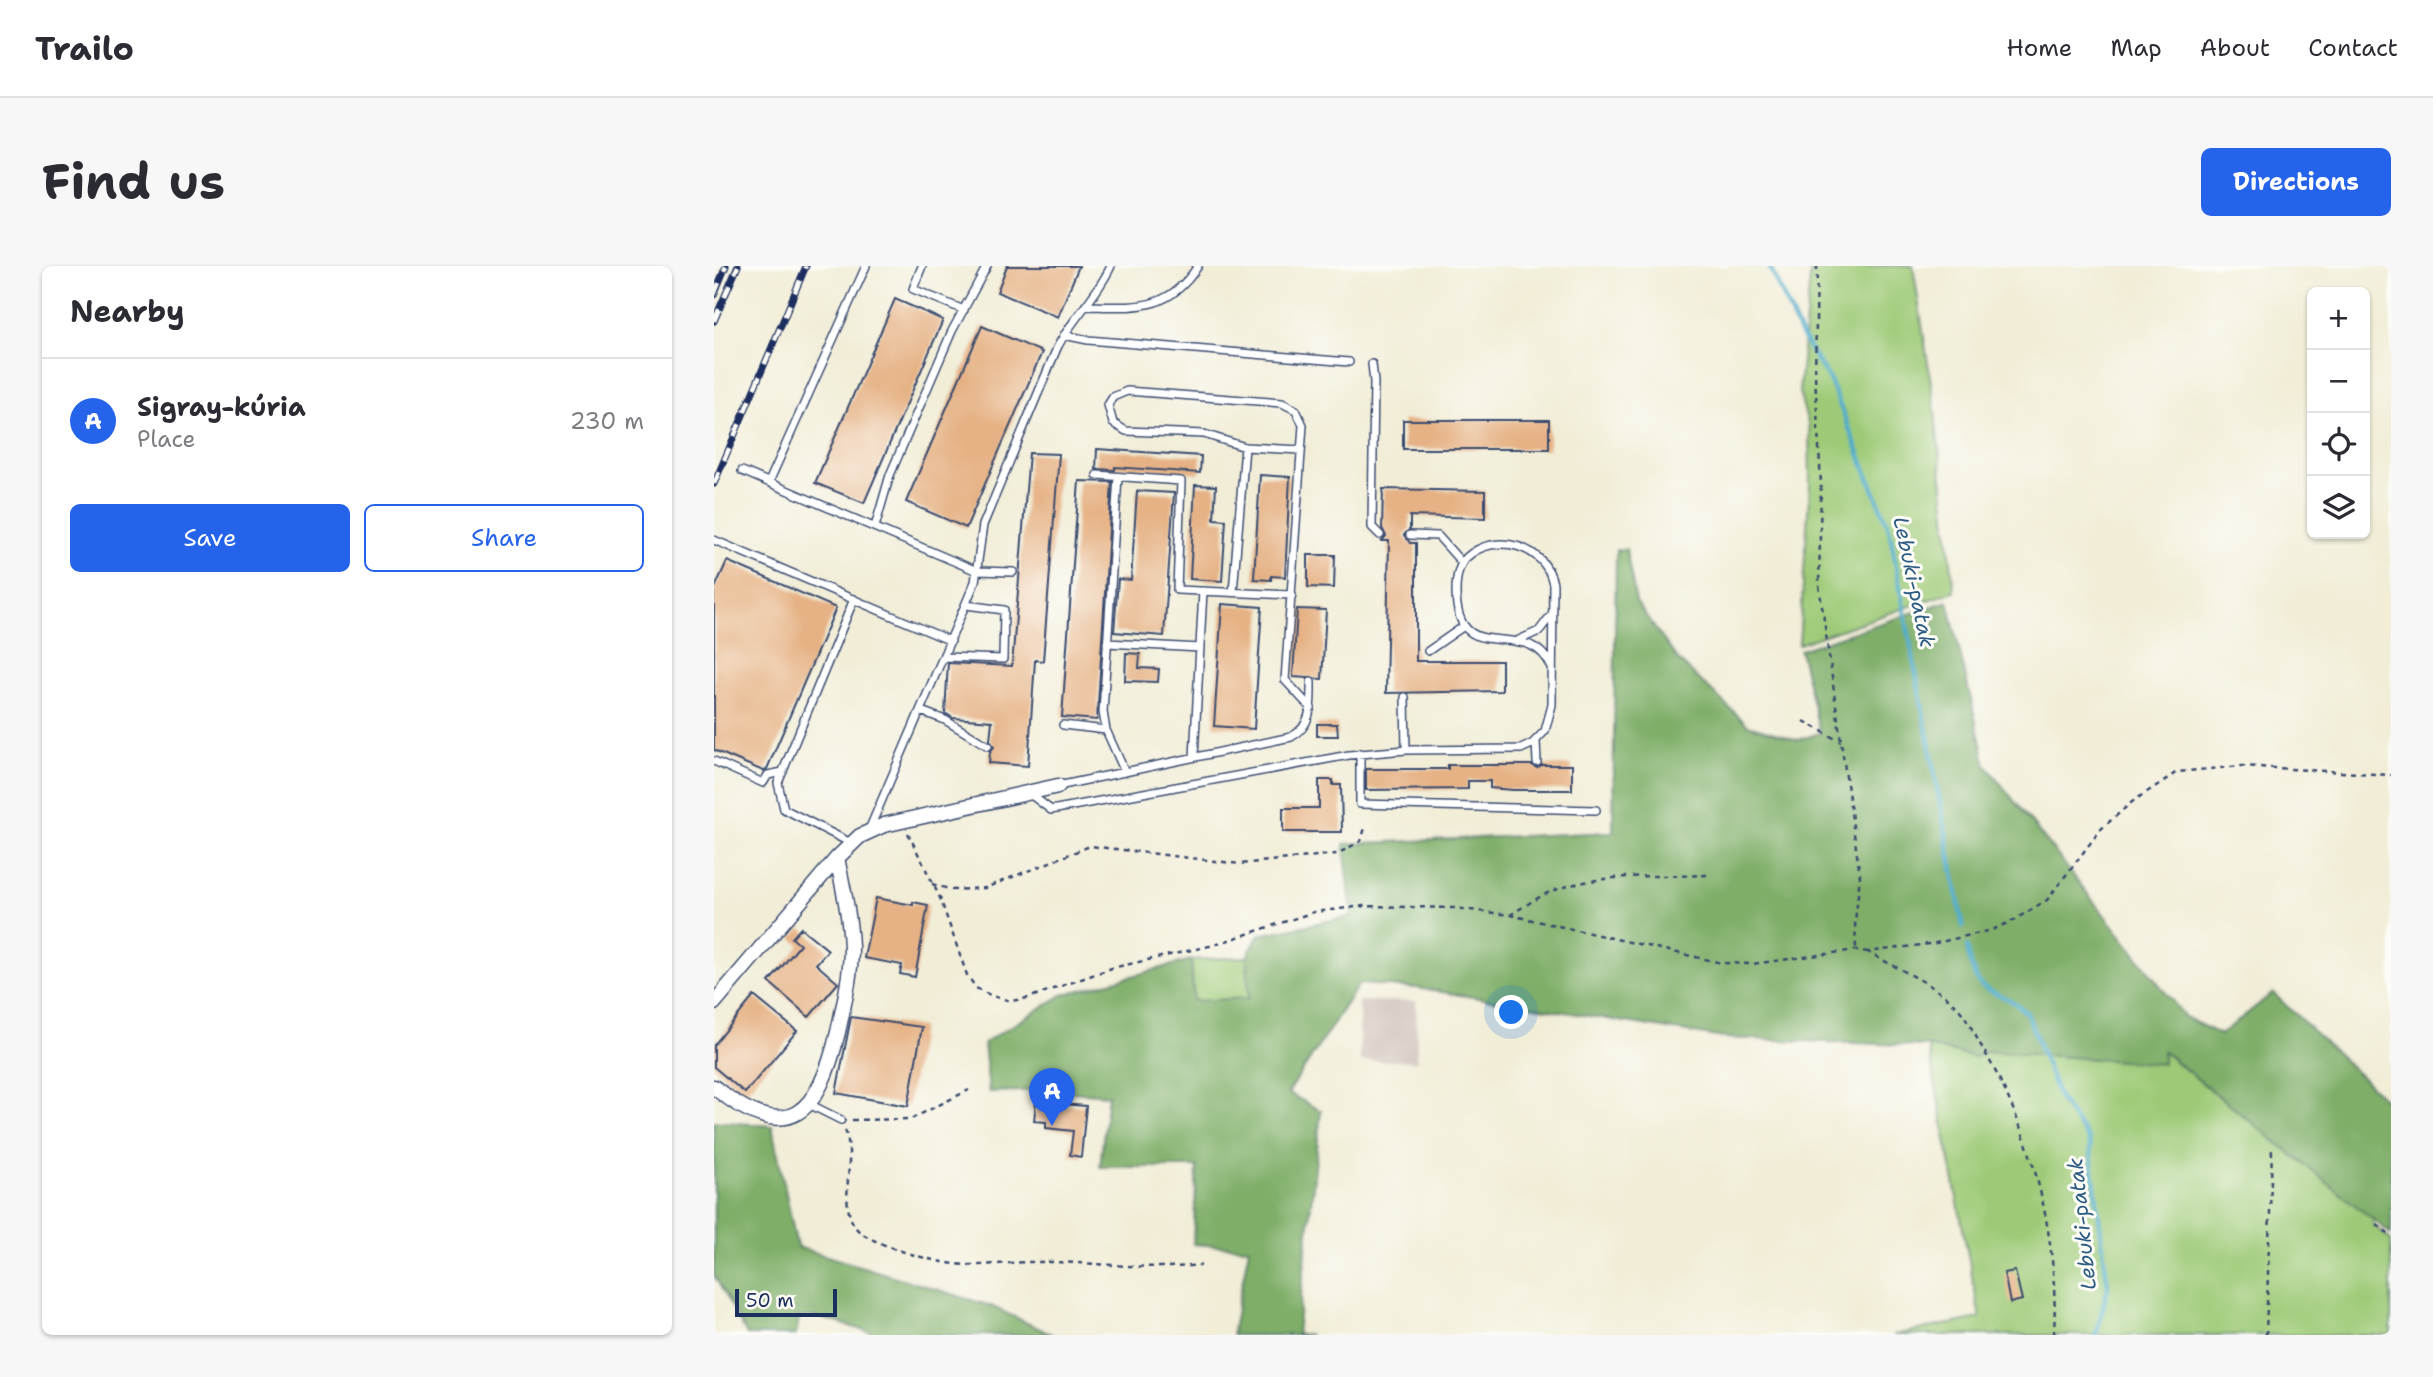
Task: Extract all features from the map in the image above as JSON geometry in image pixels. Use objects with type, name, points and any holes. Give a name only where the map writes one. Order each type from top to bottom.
[{"type":"street","points":[[714,1003],[837,858],[869,831],[903,820],[1058,786]]},
{"type":"street","points":[[714,1087],[749,1113],[770,1120],[792,1116],[808,1104],[828,1070],[849,978],[850,930],[837,858]]},
{"type":"lane","points":[[769,482],[866,266]]},
{"type":"lane","points":[[922,266],[913,289],[964,310]]},
{"type":"lane","points":[[875,527],[890,475],[952,331],[987,266]]},
{"type":"lane","points":[[869,831],[966,605],[977,571],[983,526],[1064,335],[1087,306],[1111,266]]},
{"type":"lane","points":[[1087,306],[1137,307],[1158,302],[1181,288],[1198,266]]},
{"type":"lane","points":[[1064,335],[1088,340],[1349,362]]},
{"type":"lane","points":[[1372,364],[1372,527],[1380,535]]},
{"type":"lane","points":[[1301,450],[1245,447],[1204,434],[1121,429],[1110,417],[1108,405],[1113,397],[1127,391],[1282,403],[1296,410],[1301,418],[1301,450],[1285,680],[1311,708]]},
{"type":"lane","points":[[1233,592],[1245,447]]},
{"type":"lane","points":[[742,471],[977,571],[1013,572]]},
{"type":"lane","points":[[1097,475],[1181,481],[1177,590],[1292,595]]},
{"type":"lane","points":[[1118,477],[1103,712],[1106,730],[1125,772]]},
{"type":"lane","points":[[1410,535],[1438,536],[1462,563]]},
{"type":"lane","points":[[714,540],[951,640]]},
{"type":"lane","points":[[1028,793],[1051,810],[1360,753],[1510,750],[1526,747],[1536,741],[1550,718],[1552,614],[1550,573],[1540,557],[1527,548],[1490,545],[1475,552],[1462,563],[1456,587],[1457,610],[1464,626],[1483,640],[1518,640],[1539,631],[1552,614]]},
{"type":"lane","points":[[1194,757],[1203,591]]},
{"type":"lane","points":[[852,843],[784,809],[778,793],[783,772],[854,599]]},
{"type":"lane","points":[[944,657],[1003,659],[1004,610],[966,605]]},
{"type":"lane","points":[[1427,651],[1464,626]]},
{"type":"lane","points":[[1518,640],[1540,650],[1552,668]]},
{"type":"lane","points":[[1107,643],[1200,649]]},
{"type":"lane","points":[[1058,786],[1292,737],[1305,726],[1311,708],[1311,682]]},
{"type":"lane","points":[[1405,697],[1406,750]]},
{"type":"lane","points":[[921,711],[945,720],[988,746]]},
{"type":"lane","points":[[1063,725],[1106,730]]},
{"type":"lane","points":[[1536,741],[1537,762]]},
{"type":"lane","points":[[1360,753],[1360,804],[1597,810]]},
{"type":"lane","points":[[714,761],[763,783],[768,775],[783,772]]},
{"type":"lane","points":[[808,1104],[841,1120]]},
{"type":"path","points":[[1817,266],[1815,371],[1821,484],[1819,585],[1860,876],[1855,922],[1856,950]]},
{"type":"path","points":[[1804,721],[1841,742]]},
{"type":"path","points":[[903,820],[930,883],[940,898],[967,975],[976,988],[1011,1001],[1028,998],[1112,968],[1214,945],[1314,912],[1364,905],[1454,908],[1510,915],[1722,962],[1752,964],[1856,950],[1868,952],[1936,943],[1992,930],[2047,900],[2101,829],[2132,802],[2177,772],[2242,766],[2391,775]]},
{"type":"path","points":[[930,883],[952,890],[985,888],[1090,846],[1240,864],[1337,854],[1361,841],[1364,828]]},
{"type":"path","points":[[1510,915],[1556,889],[1578,884],[1625,877],[1709,876]]},
{"type":"path","points":[[1868,952],[1948,999],[1960,1010],[1997,1073],[2023,1131],[2036,1172],[2051,1257],[2056,1305],[2054,1335]]},
{"type":"path","points":[[969,1090],[911,1119],[841,1120],[850,1143],[848,1211],[856,1229],[877,1242],[954,1264],[1036,1262],[1161,1269],[1201,1265]]},
{"type":"path","points":[[2266,1335],[2272,1149]]},
{"type":"path","points":[[2377,1224],[2391,1236]]},
{"type":"shaded area","points":[[1359,1001],[1416,1001],[1417,1061],[1360,1061]]},
{"type":"green space","points":[[1811,266],[1913,266],[1934,403],[1954,591],[1799,644],[1810,484],[1809,427],[1799,392]]},
{"type":"green space","points":[[1626,549],[1636,602],[1678,660],[1748,725],[1798,740],[1820,733],[1800,650],[1948,601],[1986,765],[2185,1017],[2220,1035],[2273,993],[2391,1105],[2391,1234],[2163,1051],[2163,1064],[1988,1051],[1975,1057],[1928,1046],[1724,1038],[1417,988],[1359,984],[1288,1093],[1321,1111],[1297,1334],[1310,1335],[1232,1335],[1249,1248],[1193,1244],[1197,1167],[1100,1167],[1108,1095],[1050,1090],[989,1092],[984,1043],[1062,995],[1191,960],[1194,1001],[1249,998],[1247,957],[1259,935],[1352,916],[1344,844],[1613,832],[1616,550]]},
{"type":"green space","points":[[1247,957],[1250,998],[1193,1002],[1191,960]]},
{"type":"green space","points":[[1928,1046],[1975,1057],[1988,1051],[2163,1063],[2162,1051],[2373,1219],[2373,1225],[2391,1240],[2391,1335],[1893,1335],[1980,1318]]},
{"type":"green space","points":[[714,1121],[772,1126],[797,1247],[991,1306],[1053,1335],[880,1335],[818,1317],[799,1317],[796,1335],[747,1335],[714,1275]]},
{"type":"building","points":[[1007,266],[1079,266],[1058,317],[997,292]]},
{"type":"building","points":[[895,299],[943,320],[864,503],[815,483]]},
{"type":"building","points":[[982,326],[1042,352],[966,528],[906,502]]},
{"type":"building","points":[[1403,420],[1549,420],[1549,449],[1403,449]]},
{"type":"building","points":[[1097,449],[1201,456],[1200,473],[1115,467],[1115,470],[1096,469]]},
{"type":"building","points":[[1029,453],[1059,454],[1043,661],[1035,660],[1028,766],[989,763],[990,752],[994,747],[990,740],[992,721],[953,718],[945,713],[948,663],[1012,666]]},
{"type":"building","points":[[1260,475],[1290,477],[1285,577],[1271,576],[1271,580],[1254,579]]},
{"type":"building","points":[[1079,481],[1112,482],[1097,720],[1062,717]]},
{"type":"building","points":[[1195,485],[1216,486],[1214,519],[1226,520],[1222,581],[1190,579]]},
{"type":"building","points":[[1383,489],[1485,491],[1485,518],[1410,516],[1410,529],[1404,535],[1410,543],[1416,543],[1416,661],[1502,661],[1502,691],[1386,693],[1389,541],[1382,541],[1386,536],[1382,528]]},
{"type":"building","points":[[1137,491],[1174,493],[1164,636],[1114,632],[1118,579],[1131,580]]},
{"type":"building","points":[[1308,555],[1335,555],[1334,588],[1308,587]]},
{"type":"building","points":[[727,561],[836,608],[767,769],[763,771],[714,750],[714,590]]},
{"type":"building","points":[[1222,604],[1262,607],[1254,729],[1214,726]]},
{"type":"building","points":[[1297,609],[1326,610],[1322,679],[1293,677]]},
{"type":"building","points":[[1126,653],[1140,654],[1139,668],[1159,669],[1158,682],[1125,681]]},
{"type":"building","points":[[1317,724],[1337,724],[1338,736],[1317,736]]},
{"type":"building","points":[[1448,765],[1532,765],[1537,768],[1542,765],[1572,765],[1572,790],[1513,790],[1490,788],[1490,781],[1468,781],[1468,789],[1366,790],[1366,769],[1448,769]]},
{"type":"building","points":[[1319,780],[1333,780],[1333,785],[1341,785],[1342,832],[1283,832],[1283,808],[1319,808]]},
{"type":"building","points":[[876,898],[928,905],[915,977],[900,974],[902,965],[864,958]]},
{"type":"building","points":[[801,928],[828,950],[816,964],[838,983],[809,1017],[769,982],[800,945],[792,938]]},
{"type":"building","points":[[754,996],[797,1031],[745,1093],[714,1067],[714,1045]]},
{"type":"building","points":[[851,1017],[922,1027],[908,1106],[836,1093]]},
{"type":"building","points":[[1049,1093],[1063,1095],[1062,1104],[1086,1106],[1081,1157],[1070,1155],[1073,1131],[1046,1128],[1046,1122],[1034,1121],[1036,1101],[1048,1102]]},
{"type":"building","points":[[2015,1271],[2022,1300],[2010,1303],[2004,1273]]},
{"type":"waterway","name":"Lebuki-patak","points":[[1769,266],[1801,335],[1830,381],[1889,528],[1963,926]]},
{"type":"waterway","name":"Lebuki-patak","points":[[1967,946],[1971,965],[1981,985],[2015,1003],[2027,1013],[2060,1100],[2089,1140],[2108,1287],[2096,1335]]},
{"type":"railway","points":[[714,295],[726,266]]},
{"type":"railway","points":[[714,321],[738,266]]},
{"type":"railway","points":[[714,484],[806,266]]},
{"type":"place","name":"Sigray-kúria","points":[[1052,1126]]}]
